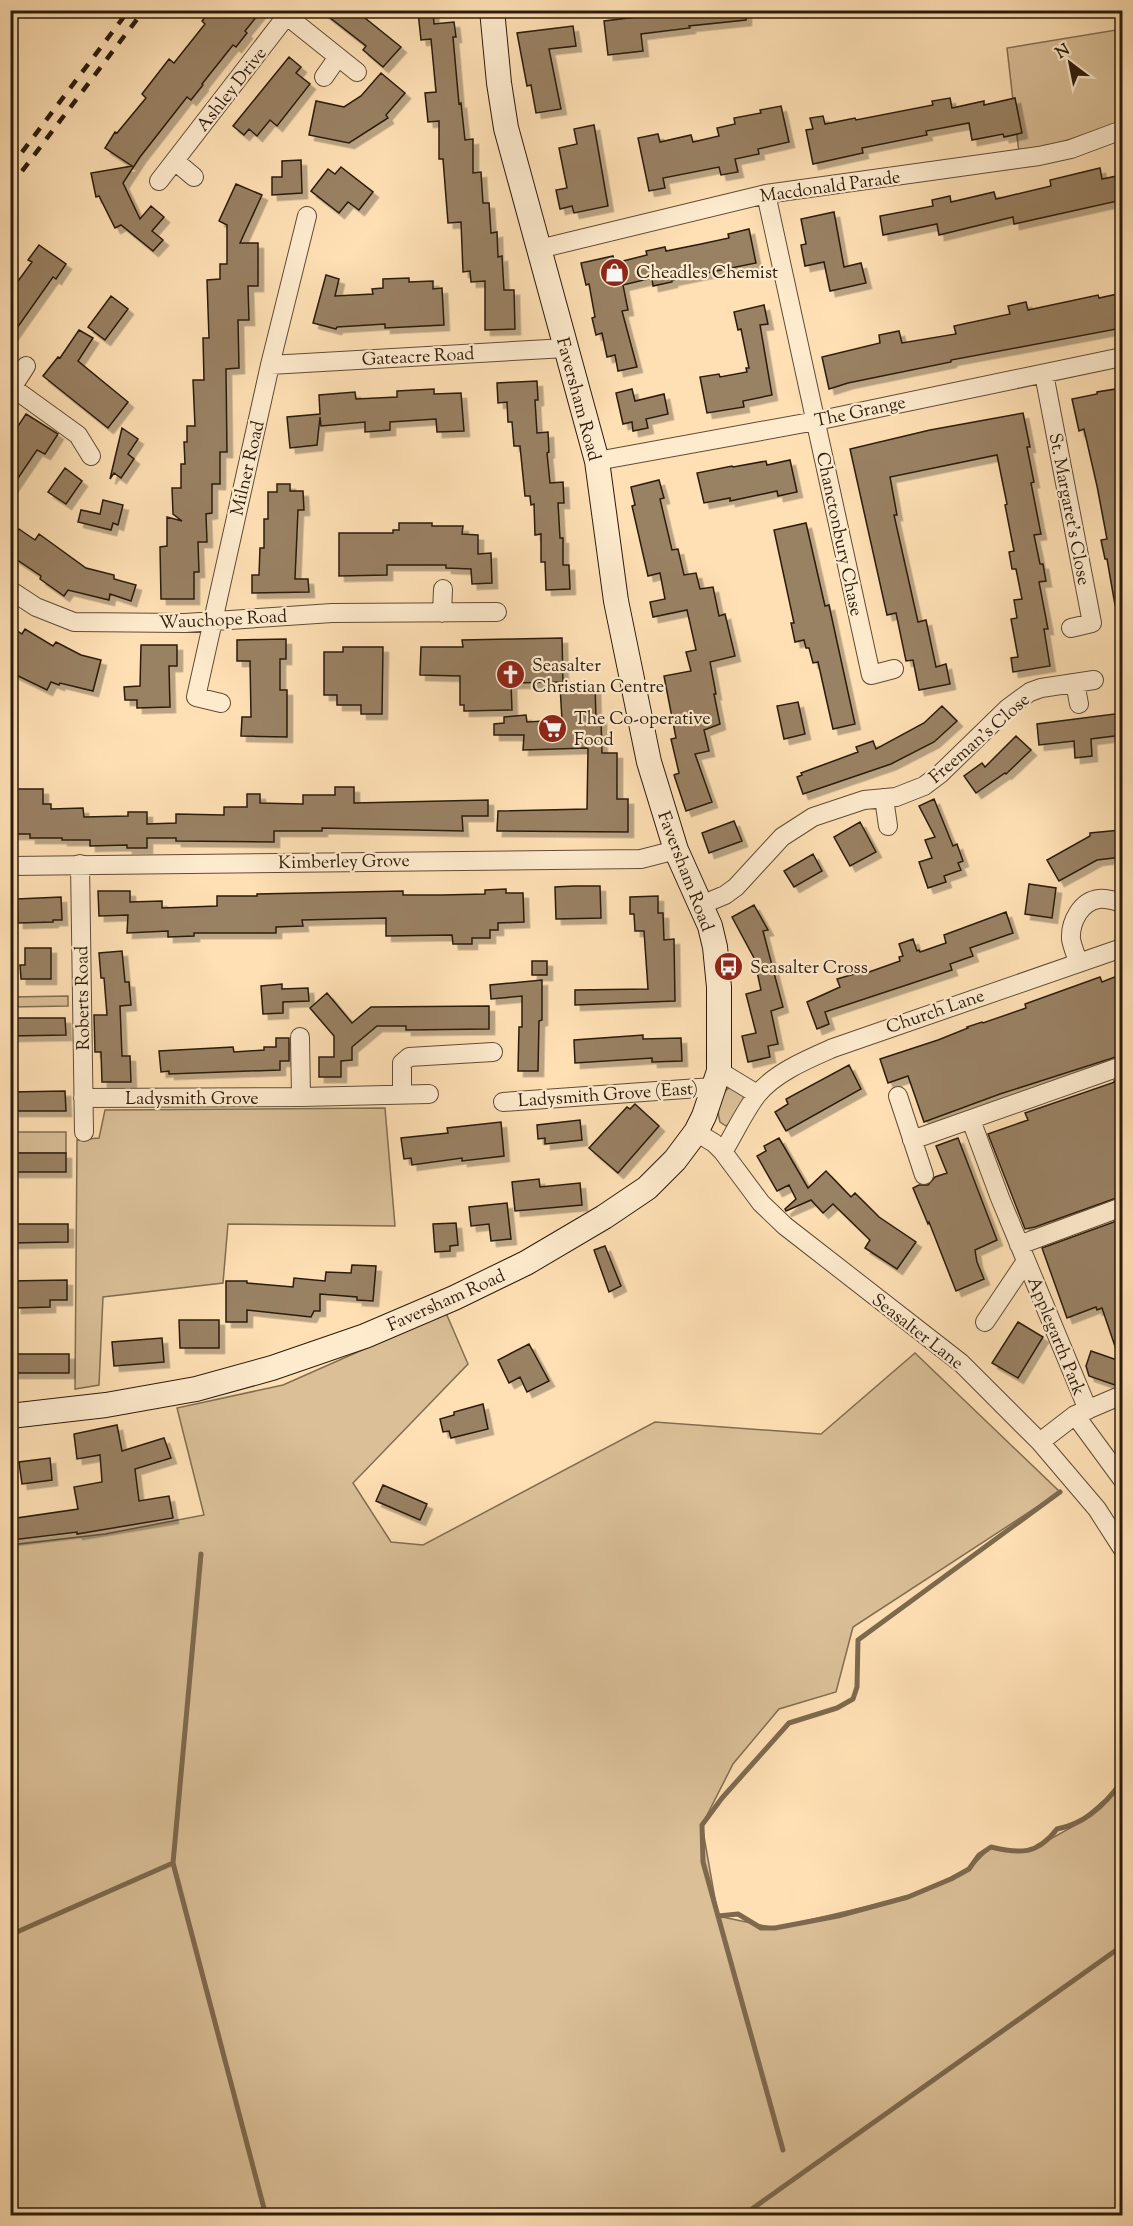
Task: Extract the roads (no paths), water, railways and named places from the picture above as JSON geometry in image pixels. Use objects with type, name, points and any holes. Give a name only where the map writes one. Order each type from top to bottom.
[{"type":"street","points":[[492,11],[497,10]]},
{"type":"street","name":"Faversham Road","points":[[10,1416],[106,1405],[196,1389],[272,1368],[365,1336],[454,1298],[526,1263],[604,1217],[647,1188],[675,1160],[696,1132],[716,1079],[719,987],[715,947],[710,926],[675,850],[641,727],[616,601],[597,461],[506,128],[492,11]]},
{"type":"street","name":"Ashley Drive","points":[[159,181],[289,13],[357,72]]},
{"type":"street","points":[[324,77],[338,57]]},
{"type":"street","name":"Macdonald Parade","points":[[539,249],[766,194],[1039,156],[1071,149],[1122,130]]},
{"type":"street","points":[[175,161],[194,177]]},
{"type":"street","name":"Chanctonbury Chase","points":[[766,194],[871,675],[894,669]]},
{"type":"street","name":"Milner Road","points":[[221,703],[196,698],[270,365],[306,216]]},
{"type":"street","name":"Gateacre Road","points":[[270,365],[566,348]]},
{"type":"street","name":"The Grange","points":[[597,461],[816,421],[1122,357]]},
{"type":"street","points":[[26,366],[12,390],[78,435],[91,456]]},
{"type":"street","name":"St. Margaret's Close","points":[[1044,374],[1092,623],[1071,628]]},
{"type":"street","points":[[442,613],[443,589]]},
{"type":"street","name":"Wauchope Road","points":[[10,590],[36,607],[74,622],[185,623],[332,614],[497,612]]},
{"type":"street","name":"Freeman's Close","points":[[701,905],[725,895],[736,887],[782,837],[813,817],[864,800],[907,794],[924,786],[940,774],[1008,708],[1030,692],[1041,688],[1094,680]]},
{"type":"street","points":[[1075,683],[1078,704]]},
{"type":"street","points":[[884,798],[888,826]]},
{"type":"street","name":"Kimberley Grove","points":[[10,866],[641,859],[675,850]]},
{"type":"street","name":"Roberts Road","points":[[80,864],[84,1132]]},
{"type":"street","points":[[1078,962],[1071,940],[1072,923],[1080,911],[1089,902],[1098,899],[1109,899],[1122,903]]},
{"type":"street","name":"Church Lane","points":[[758,1094],[777,1078],[832,1047],[1122,948]]},
{"type":"street","points":[[300,1037],[301,1097]]},
{"type":"street","points":[[402,1095],[402,1063],[409,1057],[493,1052]]},
{"type":"street","points":[[912,1140],[1122,1065]]},
{"type":"street","points":[[716,1079],[758,1094],[723,1152]]},
{"type":"street","name":"Ladysmith Grove (East)","points":[[503,1102],[716,1079]]},
{"type":"street","name":"Ladysmith Grove","points":[[83,1098],[429,1094]]},
{"type":"street","points":[[898,1096],[924,1175]]},
{"type":"street","name":"Applegarth Park","points":[[971,1120],[1023,1253],[1081,1413],[1122,1479]]},
{"type":"street","name":"Seasalter Lane","points":[[696,1132],[714,1143],[723,1152],[761,1203],[785,1226],[962,1363],[1040,1442],[1097,1509],[1122,1548]]},
{"type":"street","points":[[1023,1253],[1122,1207]]},
{"type":"street","name":"Applegarth Park","points":[[985,1322],[1023,1253]]},
{"type":"street","name":"Applegarth Park","points":[[1040,1442],[1081,1413],[1122,1395]]},
{"type":"waterway","points":[[783,2150],[703,1862],[702,1825],[722,1798],[789,1723],[837,1708],[853,1699],[857,1687],[858,1640],[1060,1492]]},
{"type":"waterway","points":[[201,1554],[173,1863],[266,2216]]},
{"type":"waterway","points":[[718,1916],[738,1914],[761,1928],[775,1928],[838,1916],[908,1897],[969,1869],[979,1855],[991,1847],[1011,1851],[1035,1848],[1050,1838],[1057,1829],[1077,1823],[1094,1812],[1122,1781]]},
{"type":"waterway","points":[[10,1935],[173,1863]]},
{"type":"waterway","points":[[742,2216],[1122,1946]]},
{"type":"railway","points":[[10,168],[129,10]]},
{"type":"railway","points":[[10,187],[144,10]]},
{"type":"place","name":"Cheadles Chemist","points":[[615,272]]},
{"type":"place","name":"Seasalter Christian Centre","points":[[511,675]]},
{"type":"place","name":"The Co-operative Food","points":[[553,728]]},
{"type":"place","name":"Seasalter Cross","points":[[729,967]]}]
